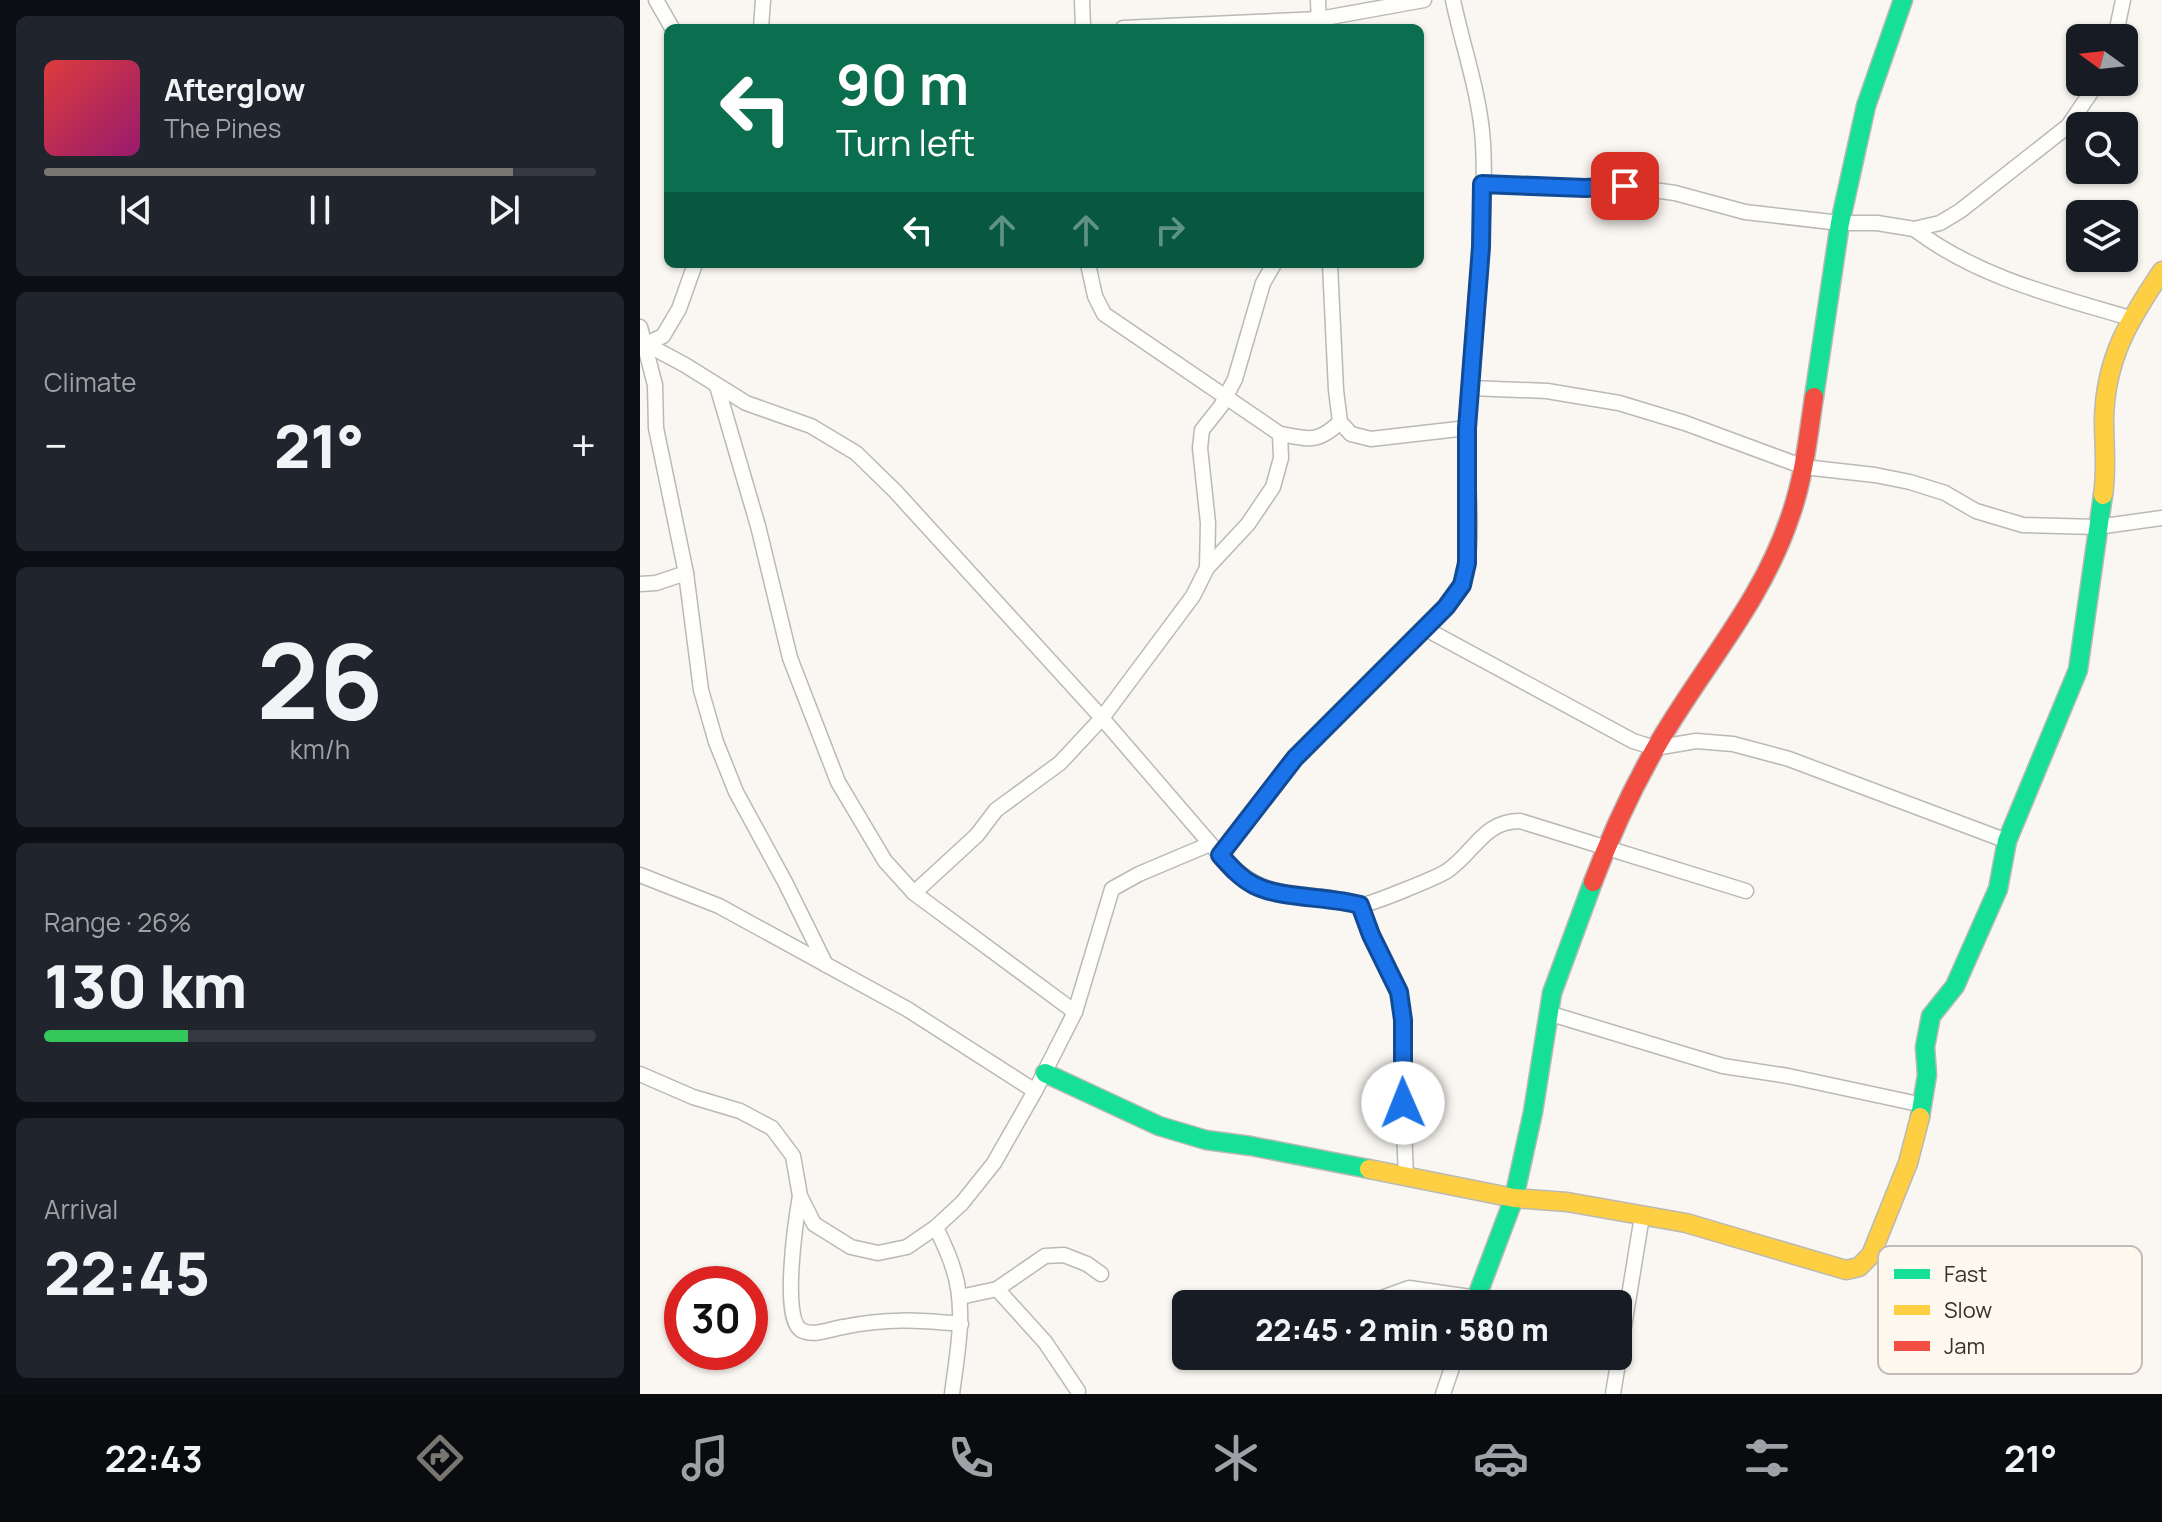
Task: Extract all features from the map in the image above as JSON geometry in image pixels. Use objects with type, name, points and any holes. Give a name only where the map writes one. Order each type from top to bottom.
[{"type":"street","points":[[656,0],[670,24]]},
{"type":"street","points":[[761,24],[763,0]]},
{"type":"street","points":[[1082,0],[1083,24]]},
{"type":"street","points":[[1318,0],[1319,23]]},
{"type":"street","points":[[1280,24],[1319,23],[1424,0]]},
{"type":"street","points":[[640,1074],[693,1097],[740,1111],[772,1128],[793,1156],[800,1196],[814,1224],[851,1247],[878,1253],[907,1247],[936,1227],[962,1203],[994,1163],[1075,1012],[1112,889],[1139,874],[1215,850],[1295,758],[1446,607],[1462,585],[1467,563],[1467,428],[1481,247],[1483,145],[1479,101],[1453,0]]},
{"type":"street","points":[[1480,1290],[1514,1198],[1533,1112],[1552,993],[1605,849],[1655,748],[1729,638],[1769,565],[1790,518],[1804,467],[1840,223],[1866,106],[1903,0]]},
{"type":"street","points":[[2118,24],[2123,0]]},
{"type":"street","points":[[1482,184],[1585,188],[1625,186],[1675,193],[1745,212],[1914,229],[1940,223],[1960,211],[2068,126],[2088,96]]},
{"type":"street","points":[[1914,229],[1960,260],[2045,293],[2130,318]]},
{"type":"street","points":[[640,365],[646,344],[663,336],[679,309],[694,268]]},
{"type":"street","points":[[1089,268],[1095,296],[1104,314],[1280,434],[1307,439],[1325,436],[1340,422]]},
{"type":"street","points":[[1207,568],[1208,523],[1200,448],[1202,430],[1226,397],[1247,346],[1263,283],[1272,268]]},
{"type":"street","points":[[1330,268],[1340,422],[1351,434],[1371,439],[1467,428]]},
{"type":"street","points":[[1045,1073],[1159,1126],[1206,1140],[1251,1146],[1514,1198],[1567,1202],[1686,1223],[1846,1270],[1859,1267],[1871,1255],[1908,1163],[1923,1105],[1927,1075],[1925,1047],[1931,1016],[1955,986],[1998,889],[2007,841],[2078,670],[2106,477],[2104,418],[2108,375],[2130,318],[2162,271]]},
{"type":"street","points":[[640,327],[655,385],[656,428],[686,573],[701,690],[716,742],[736,792],[826,965]]},
{"type":"street","points":[[646,344],[746,403],[811,426],[856,453],[895,491],[1102,718],[1215,850],[1240,876],[1255,885],[1360,905],[1445,872],[1469,853],[1488,831],[1503,821],[1520,821],[1746,891]]},
{"type":"street","points":[[717,386],[758,526],[790,658],[838,782],[885,861],[914,893],[1075,1012]]},
{"type":"street","points":[[1470,388],[1547,391],[1619,403],[1685,423],[1804,467],[1910,482],[1945,493],[1976,511],[2023,525],[2097,527],[2162,518]]},
{"type":"street","points":[[914,893],[977,835],[996,810],[1060,763],[1102,718],[1193,596],[1207,568],[1248,524],[1273,487],[1281,458],[1280,434]]},
{"type":"street","points":[[640,584],[656,583],[686,573]]},
{"type":"street","points":[[1424,628],[1633,741],[1655,748],[1696,741],[1733,744],[1803,764],[2007,841]]},
{"type":"street","points":[[640,875],[719,906],[907,1009],[1035,1091]]},
{"type":"street","points":[[1360,905],[1399,992],[1403,1020],[1406,1177]]},
{"type":"street","points":[[1548,1013],[1723,1066],[1788,1076],[1923,1105]]},
{"type":"street","points":[[800,1196],[794,1232],[790,1309],[793,1322],[801,1330],[814,1333],[881,1320],[961,1324]]},
{"type":"street","points":[[1613,1394],[1642,1216]]},
{"type":"street","points":[[936,1227],[954,1270],[960,1297],[961,1324],[952,1394]]},
{"type":"street","points":[[960,1297],[997,1289],[1045,1256],[1064,1255],[1087,1264],[1101,1274]]},
{"type":"street","points":[[997,1289],[1045,1342],[1078,1391]]},
{"type":"street","points":[[1443,1394],[1451,1370]]},
{"type":"traffic: fast","points":[[1814,397],[1840,223],[1866,106],[1903,0]]},
{"type":"traffic: fast","points":[[1920,1117],[1927,1075],[1925,1047],[1931,1016],[1955,986],[1998,889],[2007,841],[2078,670],[2103,495]]},
{"type":"traffic: fast","points":[[1479,1290],[1514,1198],[1533,1112],[1552,993],[1593,882]]},
{"type":"traffic: fast","points":[[1045,1073],[1159,1126],[1206,1140],[1369,1169]]},
{"type":"traffic: slow","points":[[2103,495],[2105,398],[2114,359],[2129,324],[2162,271]]},
{"type":"traffic: slow","points":[[1369,1169],[1514,1198],[1567,1202],[1686,1223],[1846,1270],[1859,1267],[1871,1255],[1908,1163],[1920,1117]]},
{"type":"traffic: jam","points":[[1593,882],[1621,814],[1646,765],[1746,608],[1778,549],[1799,487],[1814,397]]},
{"type":"route","points":[[1403,1103],[1403,1020],[1399,992],[1360,905],[1255,885],[1240,876],[1220,855],[1295,758],[1446,607],[1462,585],[1467,563],[1467,428],[1481,247],[1482,184],[1585,188],[1625,186]]}]
